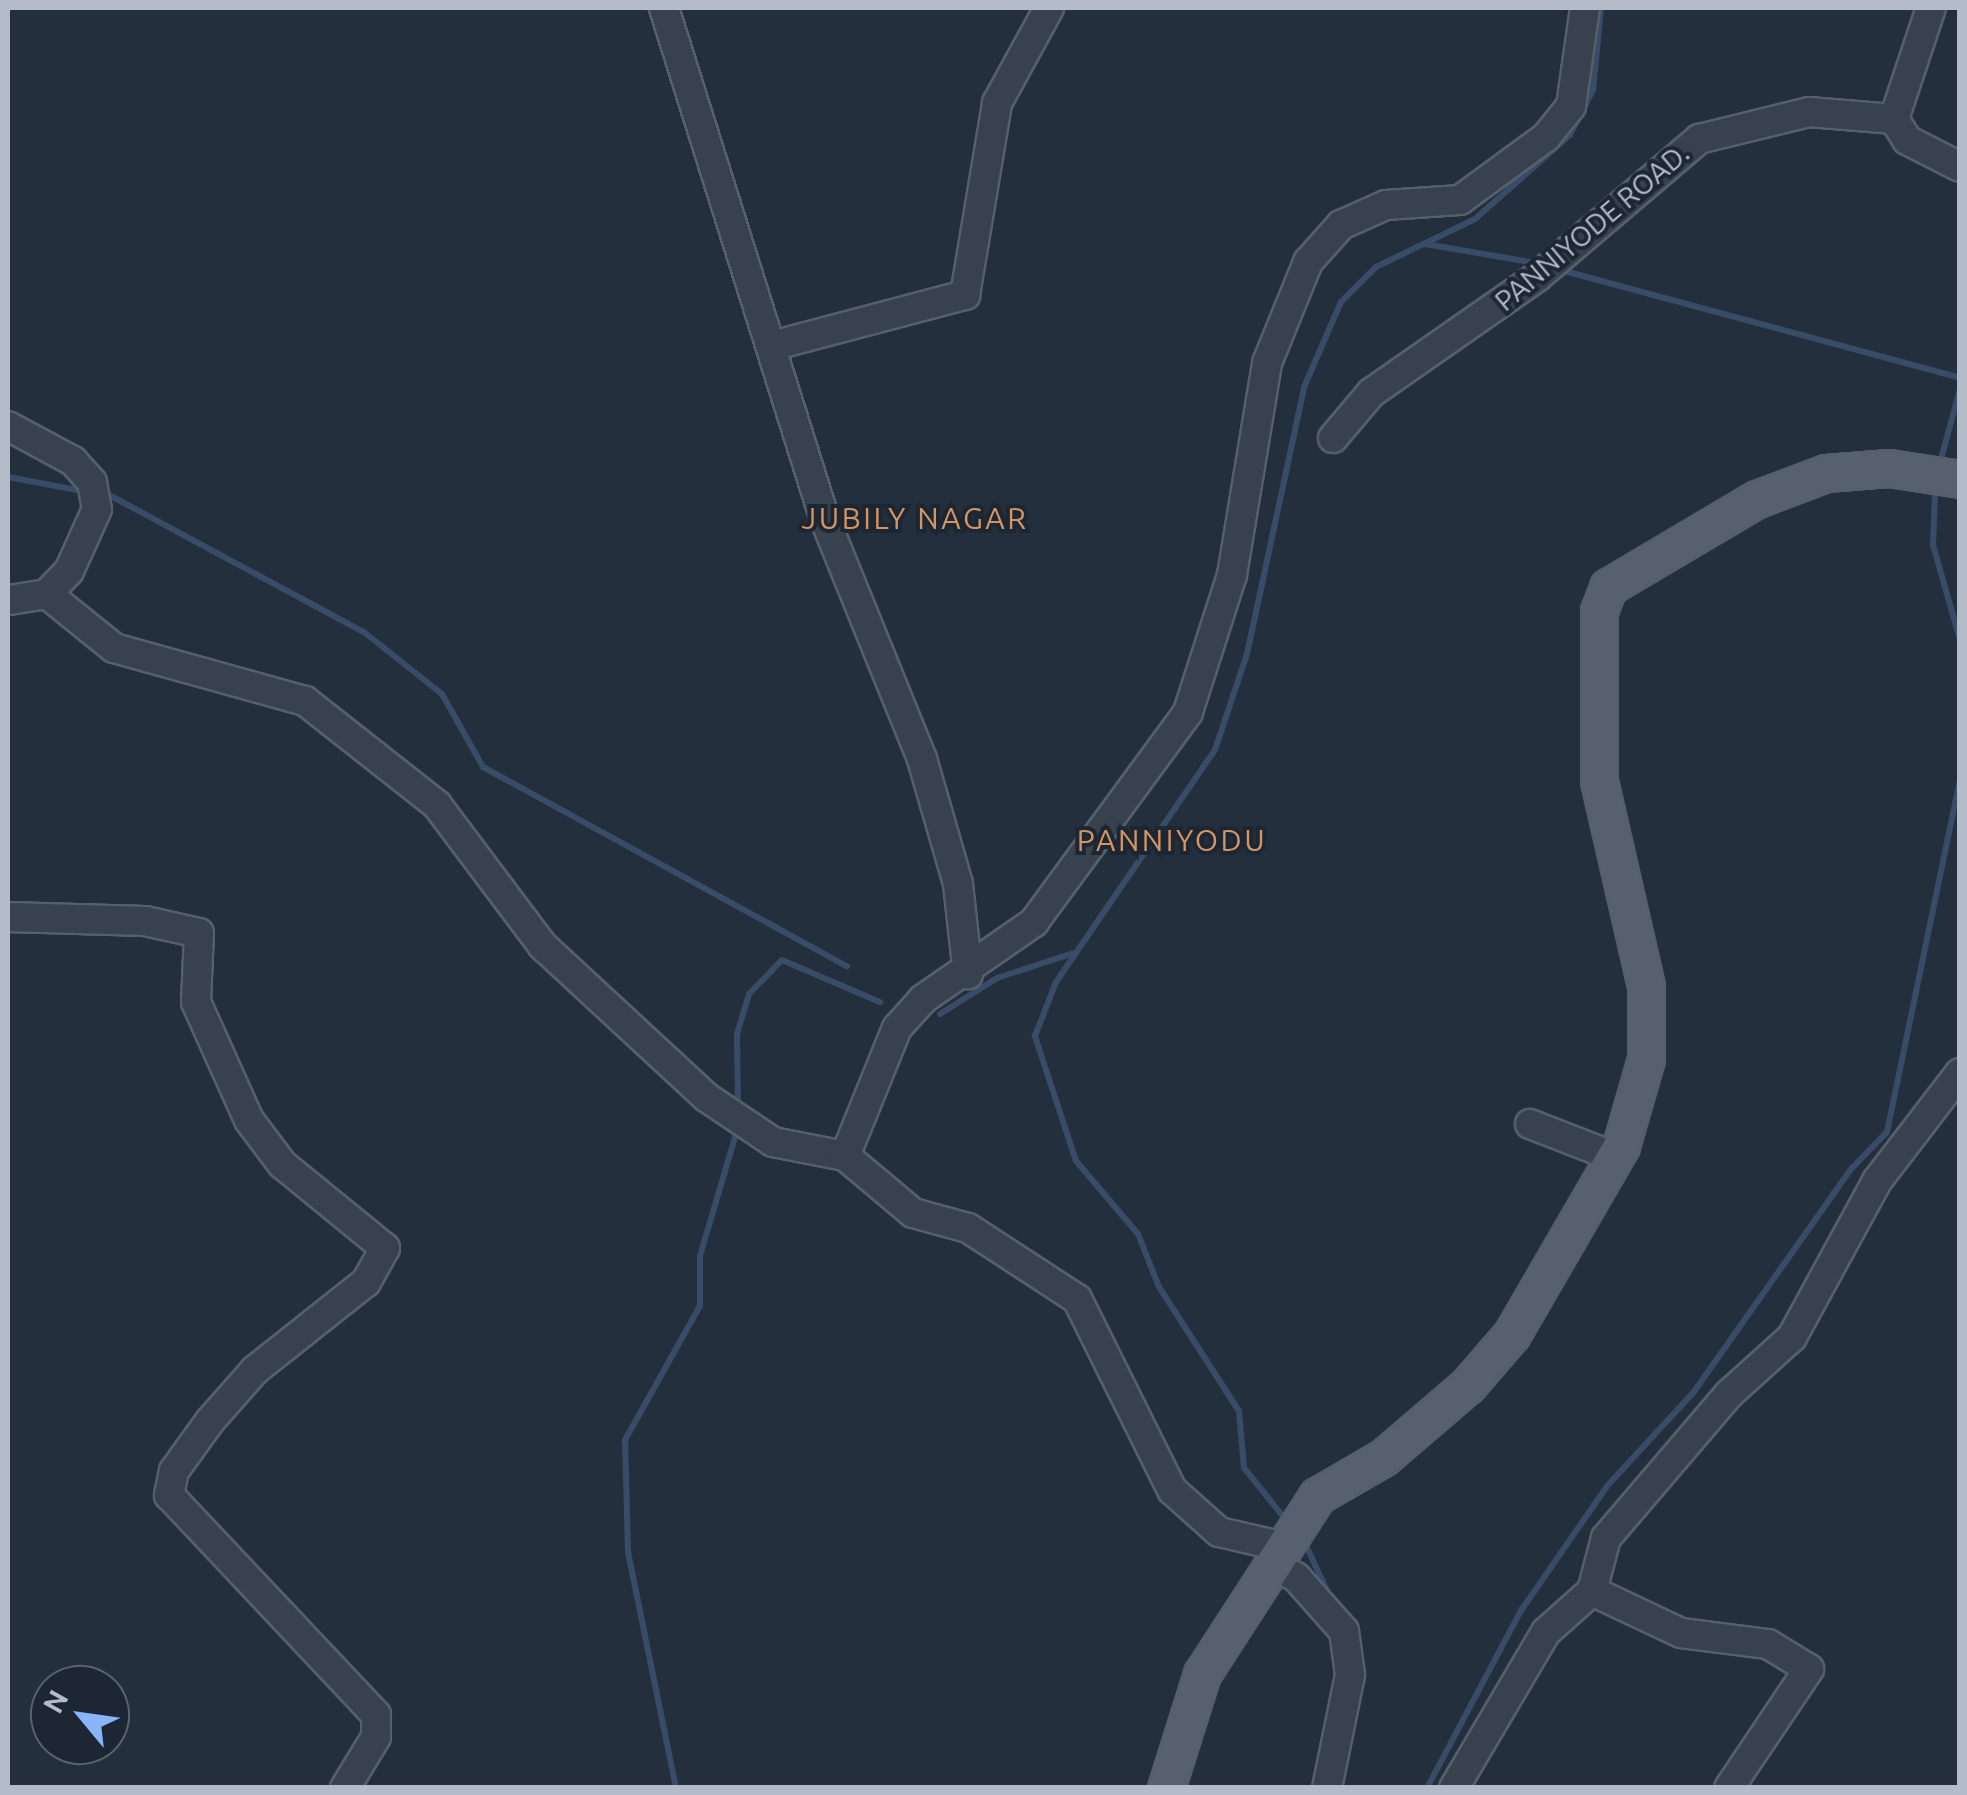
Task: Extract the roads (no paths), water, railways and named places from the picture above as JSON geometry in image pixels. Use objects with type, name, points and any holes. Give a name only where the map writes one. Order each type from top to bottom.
[{"type":"main road","points":[[1166,1788],[1202,1674],[1289,1540],[1468,1385],[1512,1334],[1615,1157],[1646,1058],[1646,986],[1599,781],[1598,627],[1608,587],[1757,499],[1826,472],[1889,468],[1960,479]]},
{"type":"street","points":[[664,8],[824,520],[922,759],[958,884],[968,974]]},
{"type":"street","points":[[772,346],[965,295],[997,102],[1050,8]]},
{"type":"street","points":[[845,1156],[897,1028],[923,998],[968,974],[1072,879],[1188,712],[1232,575],[1267,363],[1308,262],[1341,225],[1386,205],[1460,200],[1546,137],[1571,106],[1585,8]]},
{"type":"street","points":[[1932,8],[1894,119],[1906,140],[1960,167]]},
{"type":"street","name":"PANNIYODE ROAD.","points":[[1334,438],[1371,393],[1537,277],[1699,139],[1809,112],[1894,119]]},
{"type":"street","points":[[8,426],[53,442],[92,482],[97,509],[69,571],[47,594],[8,600]]},
{"type":"street","points":[[47,594],[114,648],[265,685],[305,700],[438,805],[543,946],[706,1097],[773,1142],[845,1156],[914,1214],[968,1228],[1077,1299],[1172,1490],[1219,1532],[1289,1540],[1324,1608],[1344,1631],[1350,1675],[1327,1788]]},
{"type":"street","points":[[8,917],[145,921],[200,933],[196,1002],[249,1120],[282,1164],[385,1248],[366,1282],[256,1370],[210,1420],[174,1471],[169,1495],[376,1716],[376,1737],[345,1788]]},
{"type":"street","points":[[1454,1788],[1546,1632],[1592,1591],[1606,1538],[1800,1326],[1877,1181],[1960,1073]]},
{"type":"street","points":[[1530,1124],[1615,1157]]},
{"type":"street","points":[[1592,1591],[1681,1634],[1768,1644],[1808,1669],[1728,1788]]},
{"type":"waterway","points":[[1286,1520],[1244,1468],[1239,1411],[1159,1287],[1138,1234],[1076,1161],[1035,1036],[1056,982],[1215,750],[1247,654],[1304,387],[1341,302],[1376,267],[1475,219],[1570,135],[1593,90],[1601,8]]},
{"type":"waterway","points":[[1425,244],[1530,262]]},
{"type":"waterway","points":[[1568,272],[1960,378]]},
{"type":"waterway","points":[[1941,459],[1960,389]]},
{"type":"waterway","points":[[8,477],[77,490]]},
{"type":"waterway","points":[[1935,493],[1933,545],[1960,640]]},
{"type":"waterway","points":[[111,496],[364,632],[442,694],[483,767],[847,966]]},
{"type":"waterway","points":[[1427,1788],[1520,1612],[1608,1485],[1693,1393],[1852,1168],[1887,1132],[1960,778]]},
{"type":"waterway","points":[[940,1014],[997,978],[1074,953]]},
{"type":"waterway","points":[[738,1108],[737,1034],[749,994],[782,960],[880,1002]]},
{"type":"waterway","points":[[676,1788],[628,1552],[625,1440],[700,1306],[700,1256],[737,1130]]},
{"type":"waterway","points":[[1304,1541],[1334,1606]]},
{"type":"district","name":"JUBILY NAGAR","points":[[915,518]]},
{"type":"district","name":"PANNIYODU","points":[[1172,840]]}]
